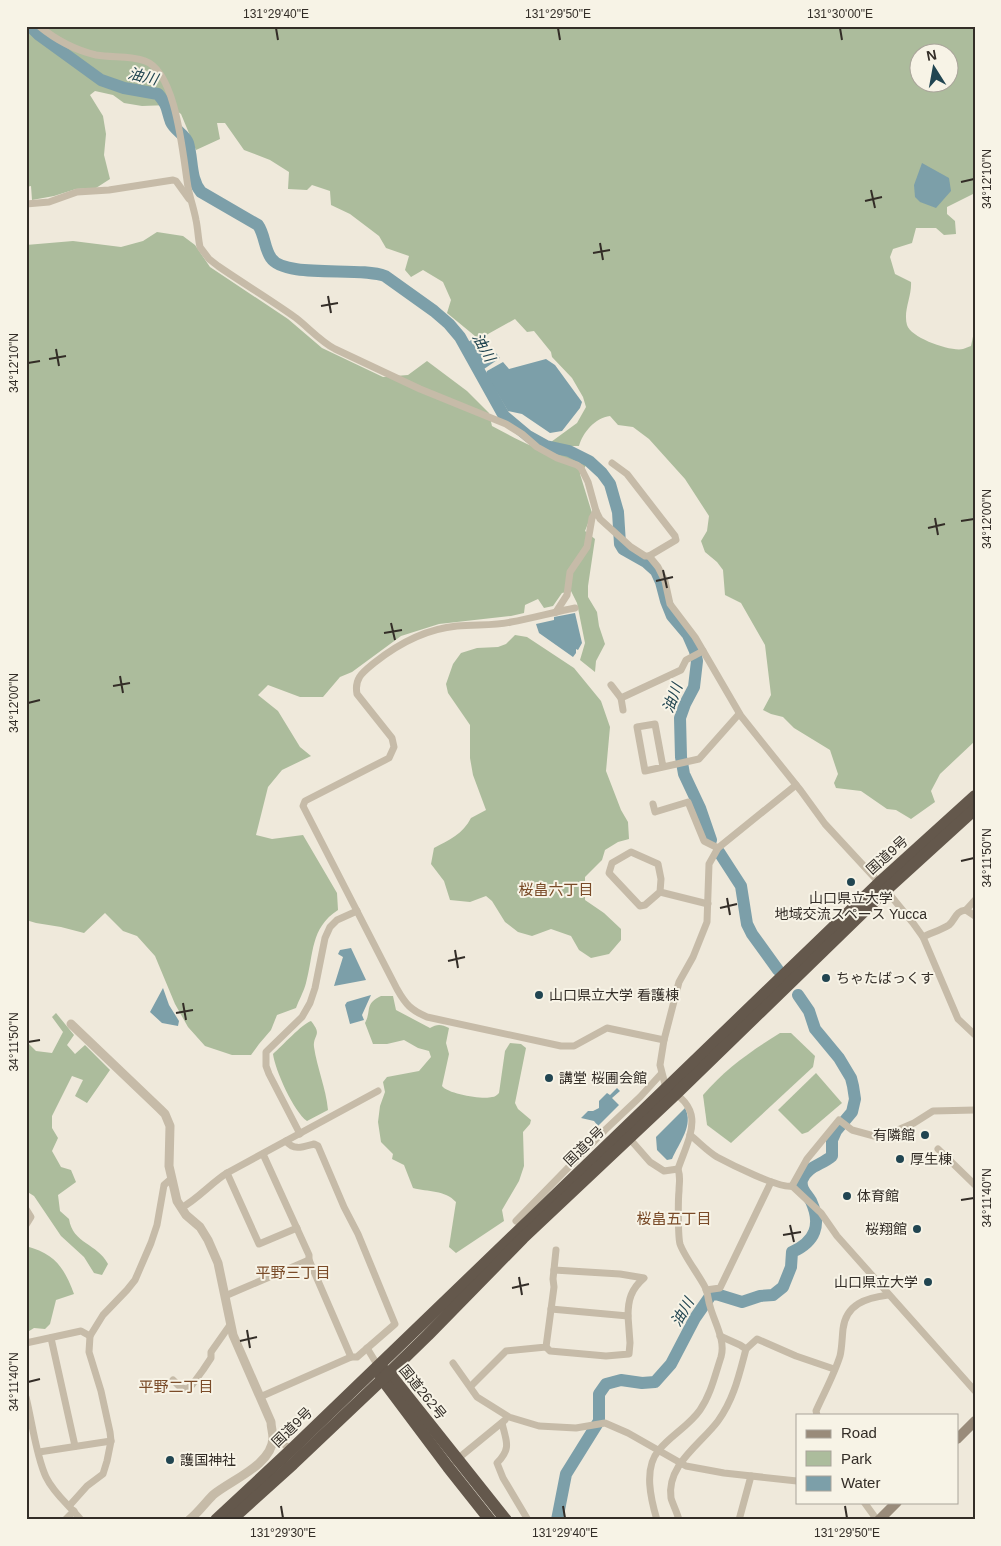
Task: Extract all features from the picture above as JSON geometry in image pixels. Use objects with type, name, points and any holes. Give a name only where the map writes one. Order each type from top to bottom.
[{"type":"highway","name":"国道9号","points":[[231,1520],[293,1464],[383,1373],[975,796]]},
{"type":"highway","name":"国道9号","points":[[882,887],[975,809]]},
{"type":"highway","name":"国道9号","points":[[216,1520],[291,1450],[428,1335],[523,1238],[629,1138],[672,1090]]},
{"type":"highway","name":"国道262号","points":[[383,1373],[453,1463],[490,1520]]},
{"type":"highway","name":"国道262号","points":[[453,1463],[506,1520]]},
{"type":"main road","points":[[958,1438],[975,1421]]},
{"type":"main road","points":[[878,1520],[894,1504]]},
{"type":"street","points":[[39,26],[50,36],[68,45],[96,54],[124,56],[145,61],[157,69],[168,91],[179,123],[181,148],[190,201],[197,223],[197,234],[200,246],[209,259],[294,317],[334,350],[420,389],[506,424],[522,434],[537,447],[581,468],[588,482],[600,519],[631,547],[645,556],[649,556],[658,567],[665,581],[670,604],[695,637],[740,714],[825,824],[913,923],[923,937],[958,1019],[975,1035]]},
{"type":"street","points":[[26,204],[49,202],[77,192],[109,190],[172,180],[176,182],[190,201]]},
{"type":"street","points":[[612,464],[627,474],[675,536],[676,540],[649,556]]},
{"type":"street","points":[[556,612],[567,595],[570,572],[587,547],[592,518],[596,511]]},
{"type":"street","points":[[575,608],[509,623],[457,626],[430,632],[411,639],[390,651],[363,673],[358,679],[356,686],[358,694],[392,738],[394,747],[392,753],[389,758],[305,801],[303,806],[404,1003],[414,1011],[427,1017],[561,1046],[574,1046],[608,1028],[664,1040]]},
{"type":"street","points":[[621,698],[681,670],[686,660],[703,651]]},
{"type":"street","points":[[611,685],[621,698],[623,710]]},
{"type":"street","points":[[663,767],[655,724],[637,727],[645,771],[663,767],[698,759],[740,714]]},
{"type":"street","points":[[657,1520],[650,1493],[653,1463],[658,1451],[700,1410],[714,1383],[717,1365],[721,1356],[722,1340],[706,1290],[680,1244],[679,1190],[681,1177],[678,1169],[690,1135],[693,1118],[687,1103],[672,1090],[661,1074],[660,1065],[664,1040],[679,982],[693,957],[706,922],[709,864],[718,848],[796,786]]},
{"type":"street","points":[[655,812],[688,802],[704,841],[718,848]]},
{"type":"street","points":[[631,852],[658,864],[660,892],[645,905],[640,906],[609,873],[612,863],[631,852]]},
{"type":"street","points":[[660,892],[708,904]]},
{"type":"street","points":[[923,937],[949,924],[955,914],[966,910],[975,900]]},
{"type":"street","points":[[966,910],[975,916]]},
{"type":"street","points":[[300,1134],[269,1074],[266,1066],[266,1052],[302,1017],[310,1003],[325,938],[330,927],[337,920],[357,911]]},
{"type":"street","points":[[71,1024],[165,1114],[170,1126],[169,1166],[171,1178],[181,1208],[205,1234],[218,1264],[230,1324],[271,1422],[273,1437],[271,1447],[265,1456],[254,1467],[214,1495],[189,1520]]},
{"type":"street","points":[[516,1221],[661,1074]]},
{"type":"street","points":[[181,1208],[227,1173],[378,1091]]},
{"type":"street","points":[[792,1186],[808,1159],[839,1120],[852,1130],[874,1136],[893,1132],[914,1123],[933,1111],[975,1110]]},
{"type":"street","points":[[690,1135],[716,1156],[771,1182],[787,1187],[792,1186]]},
{"type":"street","points":[[629,1138],[650,1162],[664,1171],[678,1169]]},
{"type":"street","points":[[260,1397],[358,1357],[394,1324],[358,1234],[344,1207],[318,1146],[314,1144],[299,1149],[290,1146],[286,1141]]},
{"type":"street","points":[[938,1149],[975,1185]]},
{"type":"street","points":[[263,1154],[297,1228],[352,1358]]},
{"type":"street","points":[[227,1173],[259,1244],[297,1228]]},
{"type":"street","points":[[65,1520],[87,1486],[102,1474],[111,1441],[101,1391],[89,1352],[90,1336],[103,1315],[135,1280],[157,1225],[164,1185],[171,1178]]},
{"type":"street","points":[[706,1290],[720,1288],[771,1182]]},
{"type":"street","points":[[792,1186],[821,1213],[837,1236],[888,1295],[975,1391]]},
{"type":"street","points":[[26,1209],[31,1217],[26,1225]]},
{"type":"street","points":[[546,1347],[556,1250]]},
{"type":"street","points":[[224,1296],[309,1260]]},
{"type":"street","points":[[471,1386],[506,1351],[546,1347],[550,1351],[606,1356],[629,1354],[628,1316],[630,1295],[644,1278],[620,1274],[554,1270]]},
{"type":"street","points":[[817,1414],[816,1411],[840,1356],[844,1318],[860,1302],[888,1295]]},
{"type":"street","points":[[551,1309],[628,1316]]},
{"type":"street","points":[[173,1380],[181,1388],[187,1389],[192,1386],[211,1358],[211,1352],[230,1324]]},
{"type":"street","points":[[26,1343],[81,1332],[90,1336]]},
{"type":"street","points":[[720,1336],[740,1345],[746,1350]]},
{"type":"street","points":[[51,1338],[75,1446]]},
{"type":"street","points":[[679,1520],[671,1498],[671,1488],[676,1471],[688,1454],[718,1422],[729,1404],[741,1372],[746,1350],[757,1339],[834,1370]]},
{"type":"street","points":[[367,1348],[383,1373]]},
{"type":"street","points":[[453,1363],[477,1396],[509,1417],[539,1426],[576,1428],[605,1423],[628,1433],[686,1466],[724,1473],[796,1481]]},
{"type":"street","points":[[26,1397],[46,1478],[81,1520]]},
{"type":"street","points":[[453,1463],[509,1417]]},
{"type":"street","points":[[502,1423],[507,1441],[507,1450],[497,1463],[503,1478],[528,1520]]},
{"type":"street","points":[[273,1437],[277,1438],[291,1450]]},
{"type":"street","points":[[39,1452],[111,1441]]},
{"type":"street","points":[[739,1520],[751,1476]]},
{"type":"street","points":[[866,1504],[878,1520]]},
{"type":"green space","points":[[26,26],[975,26],[975,193],[947,207],[947,214],[955,221],[956,234],[944,235],[936,228],[916,228],[912,243],[893,249],[890,257],[895,274],[911,282],[906,320],[910,330],[916,335],[941,346],[963,349],[971,346],[975,327],[975,741],[940,774],[931,791],[935,802],[911,819],[896,810],[887,809],[861,791],[836,788],[834,783],[838,774],[830,750],[794,728],[783,717],[763,710],[771,695],[765,645],[741,603],[725,595],[723,570],[705,552],[701,541],[707,531],[709,516],[685,479],[649,439],[633,427],[618,425],[610,416],[599,420],[590,427],[583,436],[579,446],[567,446],[551,442],[577,423],[586,407],[583,397],[572,378],[552,357],[551,352],[534,331],[527,332],[515,319],[488,334],[481,341],[447,313],[451,300],[443,282],[423,270],[411,277],[405,270],[409,256],[386,248],[379,236],[350,214],[331,205],[330,191],[312,185],[307,190],[288,189],[289,172],[270,160],[244,150],[225,123],[217,123],[220,139],[196,150],[181,114],[169,105],[142,106],[124,103],[113,95],[95,91],[90,95],[103,116],[106,134],[104,155],[110,179],[96,188],[76,189],[32,200],[31,186],[26,187]]},
{"type":"green space","points":[[157,232],[183,236],[195,245],[210,267],[288,319],[322,348],[383,377],[408,375],[427,361],[467,391],[489,413],[492,426],[529,445],[568,455],[587,464],[580,474],[592,513],[585,531],[595,539],[588,597],[597,612],[605,644],[596,661],[595,672],[580,660],[585,643],[577,603],[571,591],[562,593],[553,606],[544,608],[538,599],[525,605],[524,613],[439,624],[401,636],[352,672],[340,677],[323,697],[300,697],[268,685],[258,695],[278,711],[300,747],[311,756],[282,770],[268,787],[256,835],[272,839],[303,835],[337,893],[338,910],[322,925],[314,942],[309,972],[296,1008],[277,1015],[271,1030],[251,1055],[232,1055],[205,1046],[188,1027],[175,1004],[155,956],[137,936],[123,931],[105,913],[84,933],[26,920],[26,245],[73,241],[121,247],[143,241]]},
{"type":"green space","points":[[515,635],[527,637],[574,668],[601,701],[610,727],[606,771],[621,810],[628,822],[629,839],[618,842],[605,850],[602,860],[585,877],[585,900],[604,913],[621,929],[621,940],[609,954],[591,958],[579,950],[571,936],[551,929],[532,936],[518,932],[505,922],[492,901],[486,896],[470,902],[450,900],[444,881],[431,864],[434,848],[455,836],[468,824],[471,818],[486,810],[473,775],[470,758],[470,725],[448,693],[446,684],[453,664],[461,653],[477,648],[498,647],[506,644]]},
{"type":"green space","points":[[381,996],[393,996],[396,1010],[430,1028],[439,1025],[449,1028],[446,1043],[449,1054],[442,1086],[451,1092],[474,1097],[488,1098],[495,1096],[499,1093],[505,1051],[510,1043],[521,1044],[526,1048],[515,1103],[518,1109],[531,1120],[523,1132],[524,1166],[519,1181],[502,1210],[504,1221],[456,1253],[449,1247],[456,1202],[442,1193],[413,1188],[404,1165],[392,1159],[393,1154],[381,1142],[378,1122],[380,1106],[385,1092],[383,1082],[387,1077],[419,1071],[431,1057],[429,1051],[418,1048],[404,1040],[387,1044],[373,1044],[365,1023],[370,1005]]},
{"type":"green space","points":[[56,1013],[74,1035],[67,1045],[75,1054],[85,1045],[110,1070],[87,1103],[75,1096],[83,1080],[72,1076],[52,1116],[52,1128],[58,1138],[52,1151],[61,1167],[71,1170],[76,1182],[58,1195],[60,1211],[69,1219],[75,1234],[98,1252],[108,1264],[102,1275],[94,1273],[84,1257],[61,1236],[34,1196],[26,1191],[26,1041],[36,1051],[52,1053],[63,1032],[52,1017]]},
{"type":"green space","points":[[311,1021],[317,1032],[314,1047],[328,1110],[307,1121],[296,1109],[286,1090],[277,1070],[273,1054],[297,1031]]},
{"type":"green space","points":[[780,1033],[791,1033],[815,1056],[813,1067],[731,1143],[707,1125],[703,1095],[739,1061]]},
{"type":"green space","points":[[816,1073],[842,1103],[808,1132],[802,1134],[778,1110]]},
{"type":"green space","points":[[26,1246],[44,1253],[57,1263],[66,1276],[74,1294],[56,1300],[50,1324],[45,1329],[34,1328],[26,1333]]},
{"type":"water","points":[[922,163],[949,178],[951,191],[936,208],[920,202],[915,197],[914,185]]},
{"type":"water","points":[[473,339],[496,353],[500,358],[484,369],[468,342]]},
{"type":"water","points":[[546,359],[555,365],[582,402],[580,408],[562,431],[550,433],[522,414],[508,411],[486,374],[487,371],[503,362],[509,369]]},
{"type":"water","points":[[575,613],[582,643],[578,650],[576,649],[573,657],[539,633],[536,624],[554,620],[554,617]]},
{"type":"water","points":[[351,948],[366,980],[334,986],[343,957],[338,954],[340,950]]},
{"type":"water","points":[[163,988],[169,1005],[179,1021],[178,1026],[162,1023],[150,1012]]},
{"type":"water","points":[[371,995],[362,1015],[364,1020],[350,1024],[345,1005],[347,1002]]},
{"type":"water","points":[[617,1088],[620,1091],[612,1098],[619,1105],[598,1126],[594,1121],[581,1118],[588,1111],[599,1108],[599,1101],[607,1093],[610,1095]]},
{"type":"water","points":[[685,1108],[688,1121],[685,1134],[672,1159],[667,1160],[657,1150],[656,1137]]},
{"type":"waterway","name":"油川","points":[[30,26],[39,35],[101,80],[124,88],[158,94],[166,105],[171,122],[188,143],[193,175],[197,187],[201,192],[258,225],[271,258],[279,264],[291,268],[373,273],[385,276],[449,324],[460,337],[504,416],[528,436],[546,446],[569,451],[589,461],[602,473],[610,484],[618,512],[620,544],[623,549],[646,562],[656,571],[672,616],[688,635],[695,651],[697,661],[694,687],[680,718],[681,757],[684,774],[700,808],[711,840]]},
{"type":"waterway","name":"油川","points":[[719,852],[741,886],[747,924],[778,970]]},
{"type":"waterway","name":"油川","points":[[557,1520],[566,1474],[599,1421],[599,1394],[606,1384],[621,1380],[642,1383],[655,1382],[671,1364],[695,1318],[711,1295],[716,1294],[742,1302],[760,1296],[773,1295],[783,1287],[791,1267],[792,1252],[806,1243],[814,1232],[816,1218],[811,1201],[803,1189],[802,1180],[807,1172],[832,1156],[832,1140],[836,1131],[852,1112],[855,1099],[851,1078],[839,1058],[815,1029],[809,1011],[798,995]]},
{"type":"place","name":"山口県立大学 地域交流スペース Yucca","points":[[851,882]]},
{"type":"place","name":"ちゃたばっくす","points":[[826,978]]},
{"type":"place","name":"山口県立大学 看護棟","points":[[539,995]]},
{"type":"place","name":"講堂 桜圃会館","points":[[549,1078]]},
{"type":"place","name":"有隣館","points":[[925,1135]]},
{"type":"place","name":"厚生棟","points":[[900,1159]]},
{"type":"place","name":"体育館","points":[[847,1196]]},
{"type":"place","name":"桜翔館","points":[[917,1229]]},
{"type":"place","name":"山口県立大学","points":[[928,1282]]},
{"type":"place","name":"護国神社","points":[[170,1460]]},
{"type":"district","name":"桜畠六丁目","points":[[556,889]]},
{"type":"district","name":"桜畠五丁目","points":[[674,1218]]},
{"type":"district","name":"平野三丁目","points":[[293,1272]]},
{"type":"district","name":"平野二丁目","points":[[176,1386]]}]
